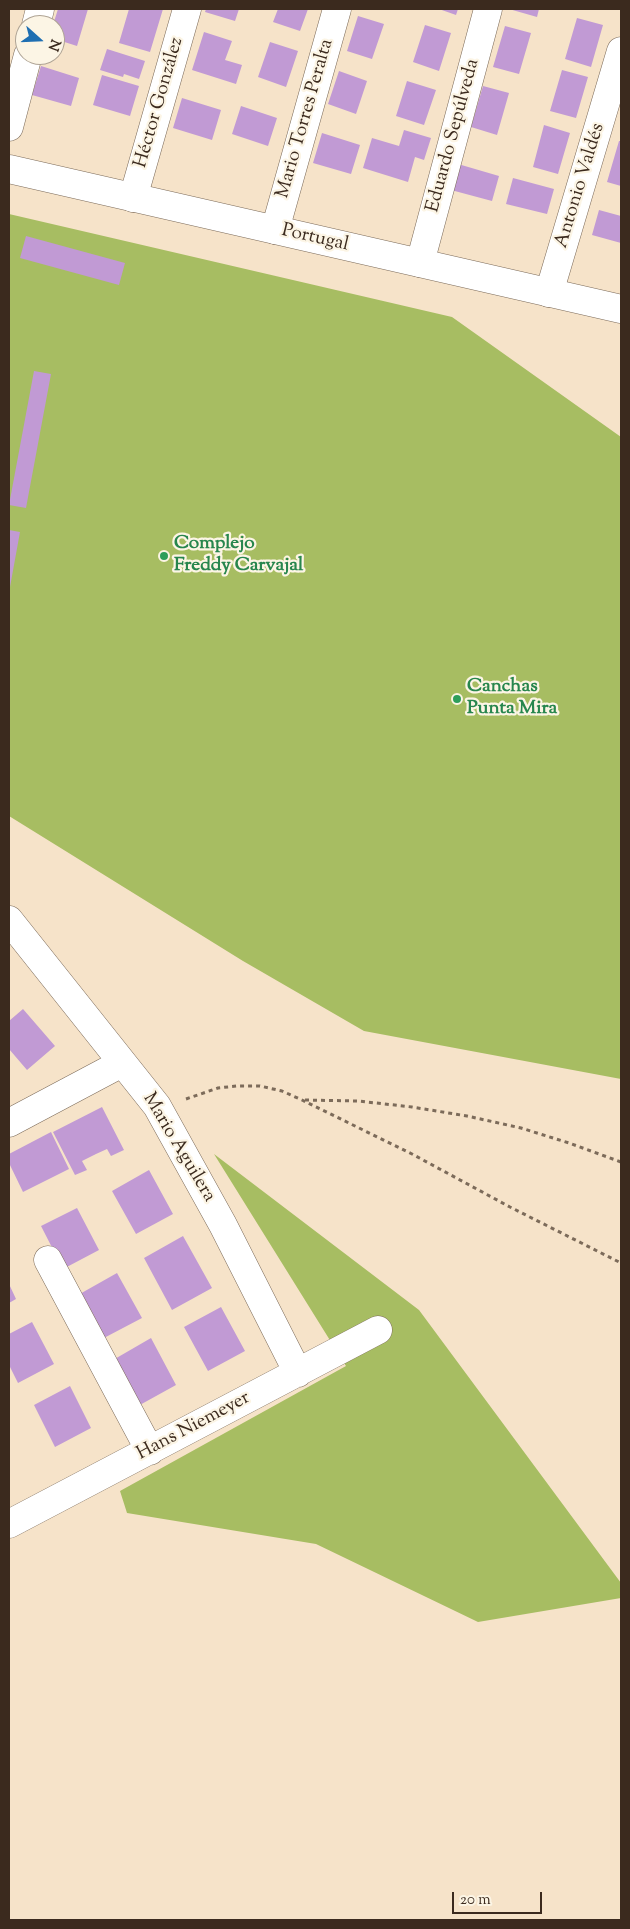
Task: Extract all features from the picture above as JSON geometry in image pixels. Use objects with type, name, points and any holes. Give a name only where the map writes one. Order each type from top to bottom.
[{"type":"street","name":"Héctor González","points":[[133,198],[187,9]]},
{"type":"street","name":"Mario Torres Peralta","points":[[275,230],[337,9]]},
{"type":"street","name":"Eduardo Sepúlveda","points":[[420,263],[488,9]]},
{"type":"street","name":"Antonio Valdés","points":[[549,293],[621,51]]},
{"type":"street","points":[[9,127],[25,65]]},
{"type":"street","name":"Portugal","points":[[9,169],[621,310]]},
{"type":"street","name":"Mario Aguilera","points":[[9,920],[157,1106],[223,1226],[298,1372]]},
{"type":"street","points":[[9,1123],[122,1063]]},
{"type":"street","points":[[48,1260],[150,1450]]},
{"type":"street","name":"Hans Niemeyer","points":[[9,1524],[378,1330]]},
{"type":"path","points":[[157,1106],[183,1100],[218,1088],[260,1086],[282,1091],[621,1263]]},
{"type":"path","points":[[302,1100],[358,1101],[467,1116],[561,1140],[621,1162]]},
{"type":"green space","points":[[9,214],[452,317],[621,437],[621,1079],[364,1031],[243,961],[9,816]]},
{"type":"green space","points":[[214,1154],[419,1310],[621,1583],[621,1598],[478,1622],[316,1544],[127,1513],[120,1491],[346,1366]]},
{"type":"building","points":[[58,9],[88,9],[77,46],[65,42],[65,15],[56,15]]},
{"type":"building","points":[[129,9],[163,9],[150,52],[119,43]]},
{"type":"building","points":[[206,9],[239,9],[235,21],[205,12]]},
{"type":"building","points":[[278,9],[308,9],[300,31],[273,22]]},
{"type":"building","points":[[439,9],[458,9],[456,15]]},
{"type":"building","points":[[509,9],[539,9],[537,17]]},
{"type":"building","points":[[358,16],[384,24],[372,59],[347,51]]},
{"type":"building","points":[[577,18],[603,25],[591,67],[565,59]]},
{"type":"building","points":[[425,25],[451,33],[439,71],[413,62]]},
{"type":"building","points":[[505,26],[531,33],[519,74],[493,67]]},
{"type":"building","points":[[204,32],[232,41],[225,60],[242,65],[236,84],[192,70]]},
{"type":"building","points":[[270,42],[298,51],[286,87],[258,77]]},
{"type":"building","points":[[107,49],[145,61],[139,79],[124,74],[123,77],[100,70]]},
{"type":"building","points":[[41,66],[79,78],[71,106],[32,95]]},
{"type":"building","points":[[562,70],[588,77],[576,118],[550,111]]},
{"type":"building","points":[[339,71],[367,81],[356,114],[328,104]]},
{"type":"building","points":[[102,75],[139,86],[130,116],[93,105]]},
{"type":"building","points":[[407,81],[436,90],[424,125],[396,116]]},
{"type":"building","points":[[483,86],[509,93],[497,135],[471,127]]},
{"type":"building","points":[[182,98],[221,110],[212,140],[173,128]]},
{"type":"building","points":[[241,106],[277,118],[268,146],[232,134]]},
{"type":"building","points":[[544,125],[570,133],[558,174],[533,167]]},
{"type":"building","points":[[404,130],[431,138],[424,160],[415,157],[408,182],[363,168],[372,138],[399,146]]},
{"type":"building","points":[[322,133],[360,145],[351,174],[313,163]]},
{"type":"building","points":[[619,141],[621,141],[621,186],[607,182]]},
{"type":"building","points":[[458,164],[499,176],[492,201],[451,190]]},
{"type":"building","points":[[513,178],[554,189],[547,214],[506,204]]},
{"type":"building","points":[[599,210],[621,216],[621,243],[592,235]]},
{"type":"building","points":[[26,236],[125,263],[119,285],[20,258]]},
{"type":"building","points":[[34,371],[51,374],[26,508],[9,505]]},
{"type":"building","points":[[9,530],[20,532],[10,587],[9,586]]},
{"type":"building","points":[[23,1009],[55,1046],[27,1070],[9,1049],[9,1021]]},
{"type":"building","points":[[102,1107],[124,1150],[111,1156],[107,1149],[82,1161],[87,1170],[75,1175],[53,1132]]},
{"type":"building","points":[[51,1132],[69,1169],[23,1192],[9,1163],[9,1154]]},
{"type":"building","points":[[149,1170],[173,1214],[136,1234],[112,1191]]},
{"type":"building","points":[[77,1208],[99,1250],[63,1269],[41,1226]]},
{"type":"building","points":[[183,1236],[212,1288],[172,1310],[144,1258]]},
{"type":"building","points":[[117,1273],[142,1318],[102,1339],[78,1295]]},
{"type":"building","points":[[9,1284],[16,1299],[9,1303]]},
{"type":"building","points":[[221,1307],[245,1351],[208,1371],[184,1327]]},
{"type":"building","points":[[32,1322],[54,1364],[18,1383],[9,1365],[9,1334]]},
{"type":"building","points":[[151,1338],[176,1385],[138,1406],[113,1360]]},
{"type":"building","points":[[70,1386],[91,1428],[55,1447],[34,1405]]},
{"type":"place","name":"Complejo Freddy Carvajal","points":[[164,556]]},
{"type":"place","name":"Canchas Punta Mira","points":[[457,699]]}]
